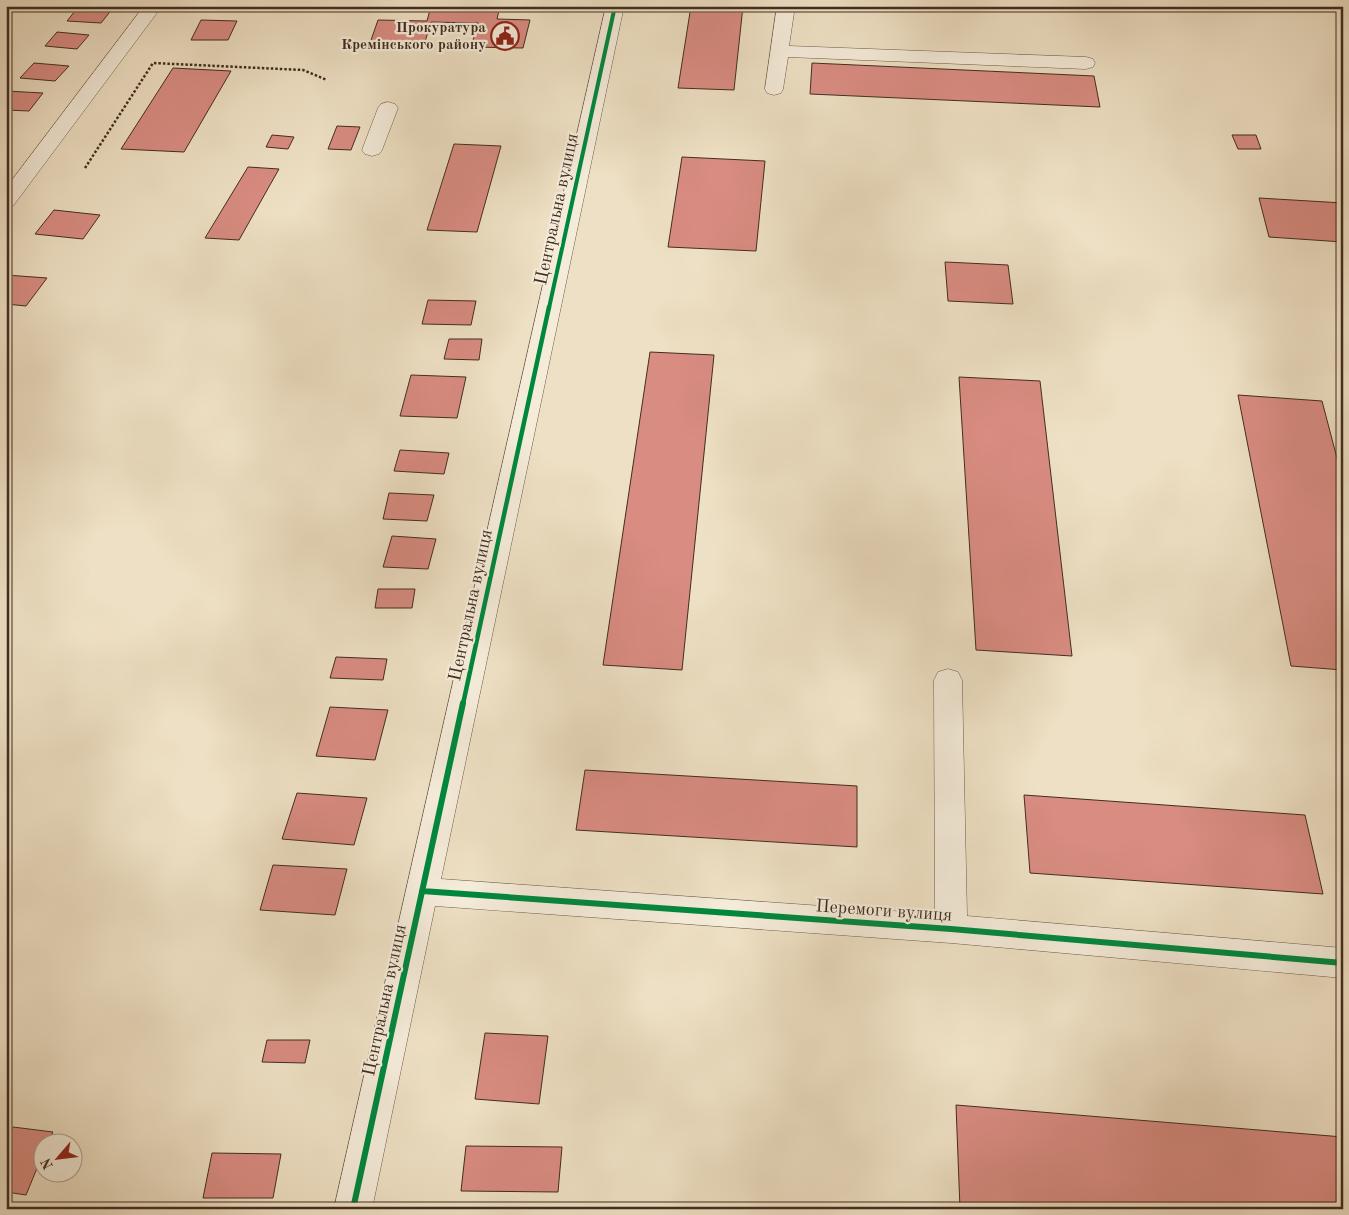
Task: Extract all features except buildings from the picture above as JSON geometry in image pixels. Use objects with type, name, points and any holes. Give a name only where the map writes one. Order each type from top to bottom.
[{"type":"street","points":[[6,202],[153,6]]},
{"type":"street","name":"Центральна вулиця","points":[[353,1209],[615,6]]},
{"type":"street","points":[[774,89],[786,6]]},
{"type":"street","points":[[780,51],[1086,63]]},
{"type":"street","points":[[372,150],[388,108]]},
{"type":"street","points":[[948,680],[951,929]]},
{"type":"street","name":"Перемоги вулиця","points":[[422,891],[951,929],[1343,963]]},
{"type":"path","points":[[85,168],[153,63],[303,70],[327,80]]},
{"type":"cycle path","points":[[353,1209],[615,6]]},
{"type":"cycle path","points":[[422,891],[951,929],[1343,963]]},
{"type":"place","name":"Прокуратура Кремінського району","points":[[505,36]]}]
